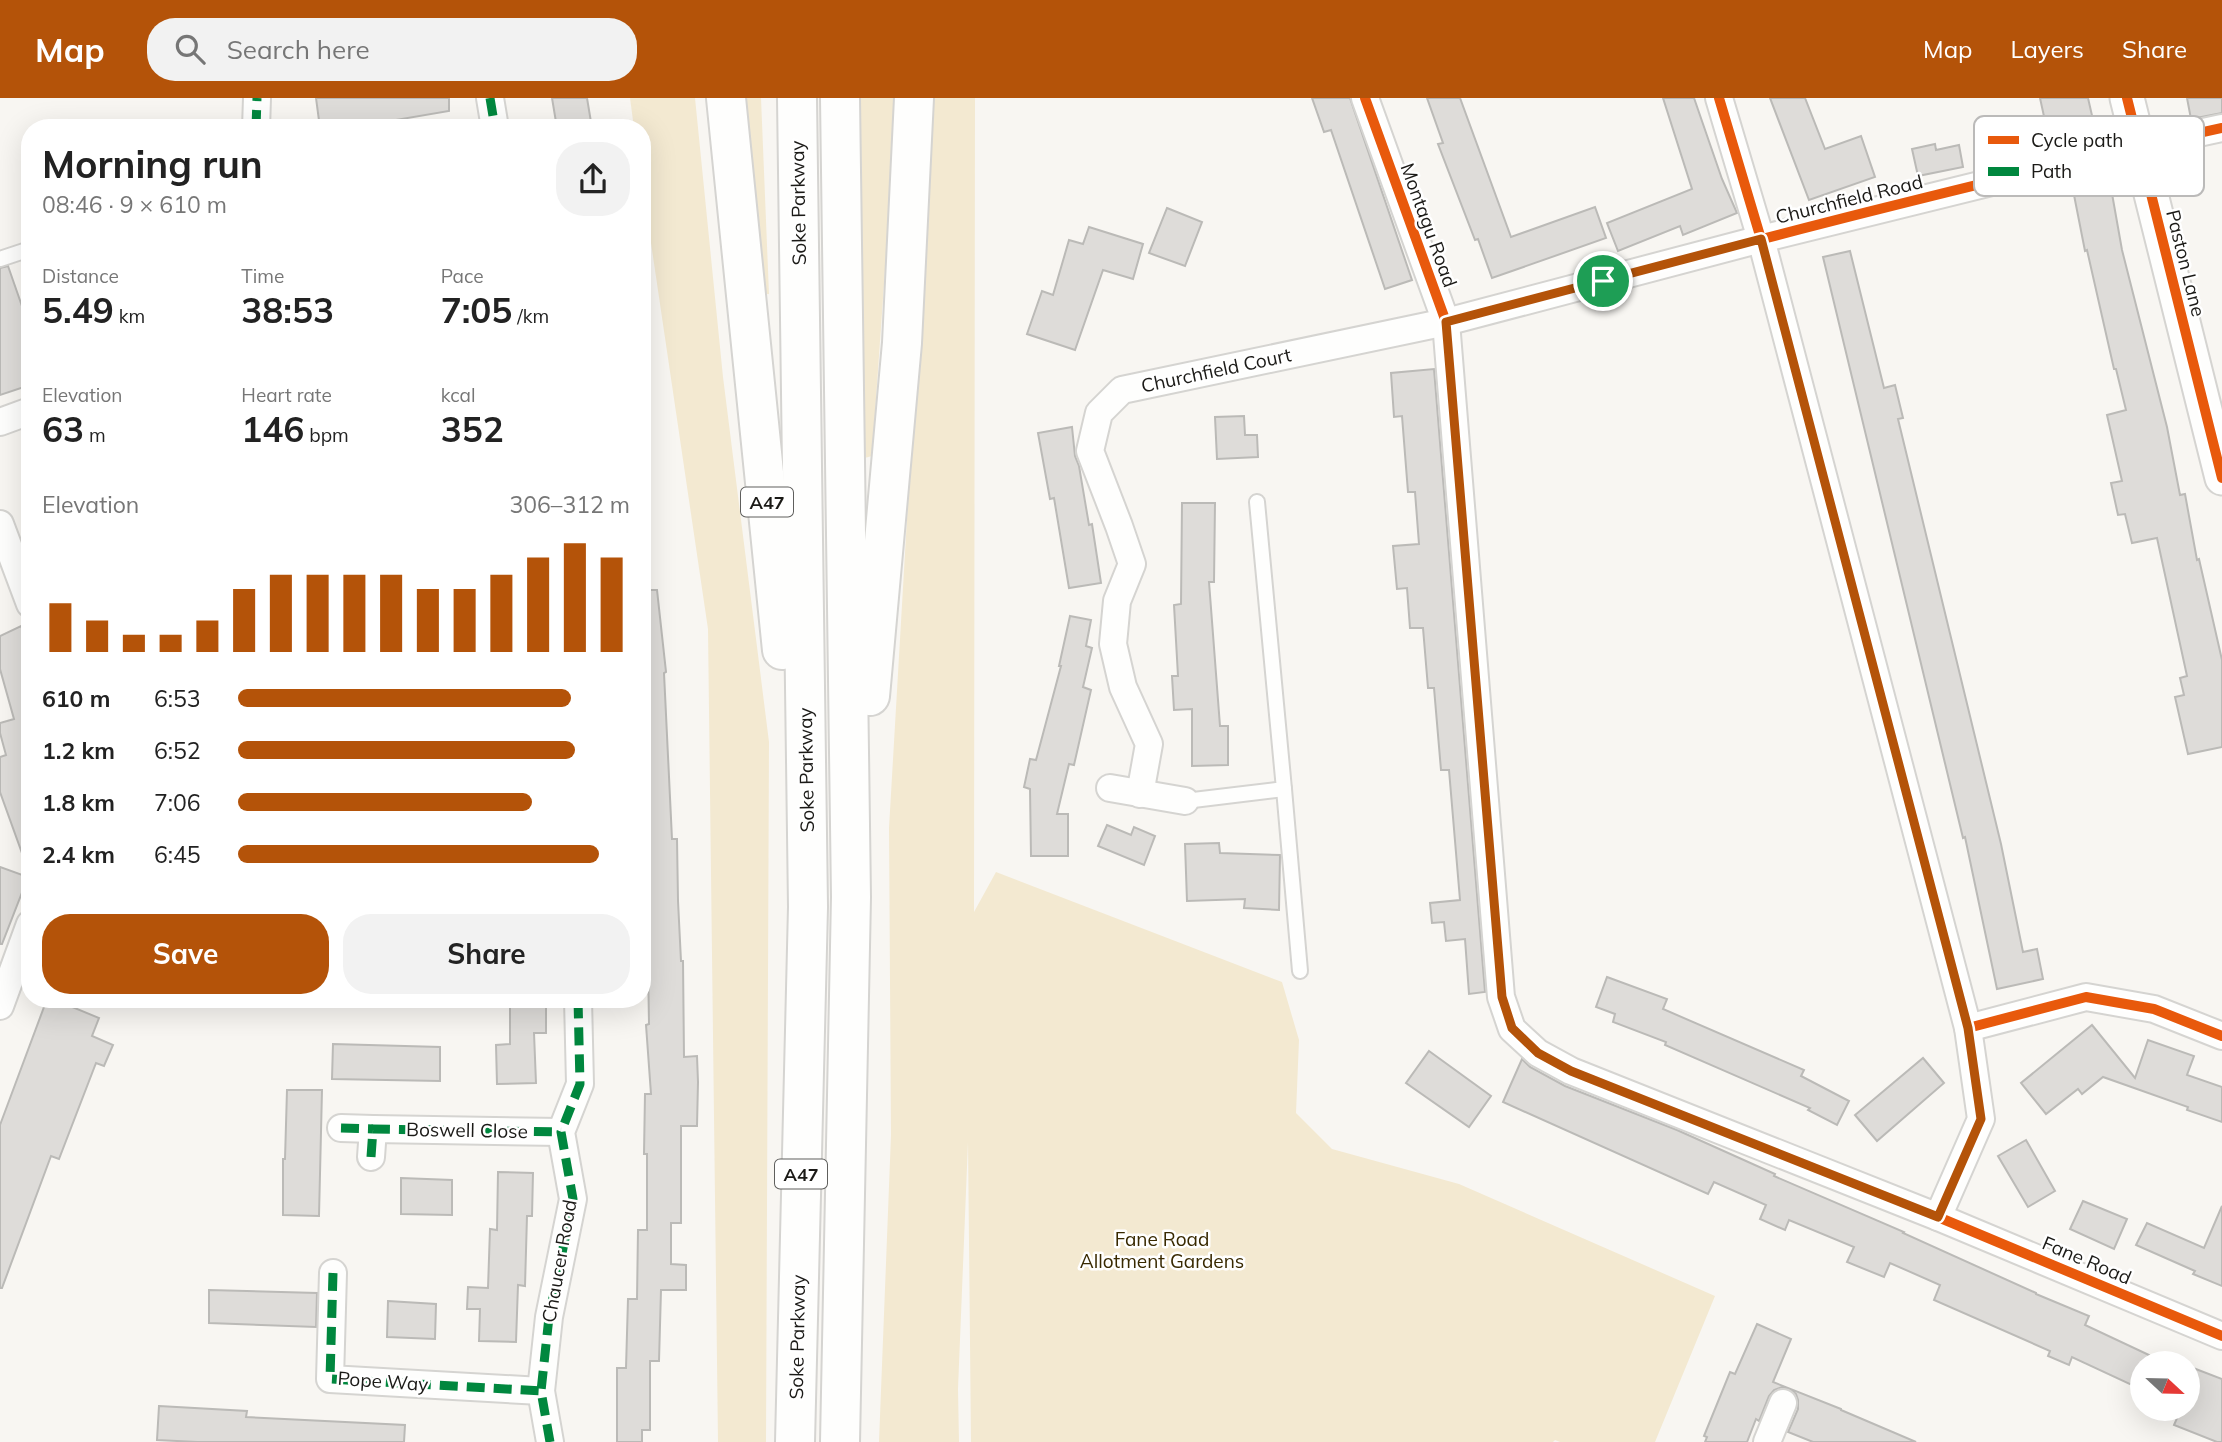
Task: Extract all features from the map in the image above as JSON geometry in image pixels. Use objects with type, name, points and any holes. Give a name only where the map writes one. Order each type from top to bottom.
[{"type":"highway","name":"A47","points":[[726,98],[808,907]]},
{"type":"highway","name":"Soke Parkway","points":[[794,1442],[808,907],[797,98]]},
{"type":"highway","name":"A47","points":[[840,98],[851,897],[840,1442]]},
{"type":"highway","name":"A47","points":[[851,897],[902,343],[914,98]]},
{"type":"street","points":[[256,119],[257,98]]},
{"type":"street","points":[[491,98],[494,119]]},
{"type":"street","name":"Montagu Road","points":[[1365,98],[1446,322],[1502,997],[1512,1028],[1538,1053],[1571,1071],[1938,1217]]},
{"type":"street","points":[[1719,98],[1761,239],[1968,1028],[1981,1119],[1938,1217]]},
{"type":"street","name":"Paston Lane","points":[[2127,98],[2131,116]]},
{"type":"street","name":"Churchfield Road","points":[[2204,132],[2222,128]]},
{"type":"street","name":"Churchfield Road","points":[[1446,322],[1974,186]]},
{"type":"street","name":"Paston Lane","points":[[2151,196],[2222,478]]},
{"type":"street","name":"Churchfield Court","points":[[1140,793],[1149,744],[1123,687],[1113,644],[1116,601],[1132,564],[1090,451],[1099,413],[1122,390],[1446,322]]},
{"type":"street","points":[[0,422],[21,414]]},
{"type":"street","points":[[0,524],[21,580]]},
{"type":"street","points":[[1110,788],[1185,801]]},
{"type":"street","points":[[0,1006],[21,949]]},
{"type":"street","points":[[1968,1028],[2086,997],[2154,1009],[2222,1036]]},
{"type":"street","points":[[561,1132],[580,1084],[578,1008]]},
{"type":"street","name":"Boswell Close","points":[[341,1128],[561,1132]]},
{"type":"street","points":[[371,1157],[373,1129]]},
{"type":"street","name":"Chaucer Road","points":[[550,1442],[541,1391],[549,1317],[573,1199],[561,1132]]},
{"type":"street","name":"Fane Road","points":[[1938,1217],[2222,1336]]},
{"type":"street","name":"Pope Way","points":[[333,1273],[330,1379],[541,1391]]},
{"type":"street","points":[[1767,1442],[1783,1404]]},
{"type":"lane","points":[[0,259],[21,252]]},
{"type":"lane","points":[[1257,502],[1300,971]]},
{"type":"lane","points":[[1185,801],[1284,789]]},
{"type":"green space","points":[[630,98],[695,98],[723,377],[769,742],[766,1442],[718,1442],[708,629],[651,243],[651,119],[633,119]]},
{"type":"green space","points":[[737,98],[761,98],[769,294],[758,295]]},
{"type":"green space","points":[[859,98],[897,98],[872,456],[861,459]]},
{"type":"green space","name":"Fane Road Allotment Gardens","points":[[934,98],[975,98],[974,912],[996,872],[1282,982],[1299,1040],[1296,1113],[1332,1149],[1459,1184],[1715,1296],[1655,1442],[971,1442],[968,1142],[958,1389],[959,1442],[879,1442],[891,1135],[889,828]]},
{"type":"building","points":[[316,98],[449,98],[449,111],[402,119],[319,119]]},
{"type":"building","points":[[552,98],[587,98],[590,119],[556,119]]},
{"type":"building","points":[[1312,98],[1350,98],[1412,280],[1385,289],[1331,130],[1324,132]]},
{"type":"building","points":[[1427,98],[1460,98],[1511,237],[1595,207],[1606,238],[1492,278],[1438,144],[1443,143]]},
{"type":"building","points":[[1663,98],[1694,98],[1722,179],[1737,213],[1683,235],[1680,226],[1618,251],[1607,223],[1692,189]]},
{"type":"building","points":[[1770,98],[1805,98],[1825,149],[1861,136],[1875,177],[1809,200]]},
{"type":"building","points":[[2040,98],[2088,98],[2092,116],[2044,116]]},
{"type":"building","points":[[2187,98],[2222,98],[2222,113],[2190,116]]},
{"type":"building","points":[[1935,144],[1936,150],[1959,145],[1963,167],[1918,176],[1912,149]]},
{"type":"building","points":[[2074,196],[2112,196],[2122,250],[2167,427],[2180,495],[2185,494],[2197,560],[2199,559],[2222,660],[2222,747],[2188,754],[2175,697],[2184,695],[2180,678],[2187,676],[2157,538],[2132,543],[2125,514],[2118,515],[2111,483],[2122,481],[2107,415],[2126,410],[2087,250],[2085,251]]},
{"type":"building","points":[[1167,208],[1202,222],[1185,266],[1149,253]]},
{"type":"building","points":[[1089,227],[1143,244],[1133,279],[1103,270],[1075,350],[1027,334],[1042,291],[1053,295],[1069,240],[1083,244]]},
{"type":"building","points":[[1850,251],[1884,388],[1895,385],[1903,418],[1898,419],[2001,844],[2023,952],[2037,949],[2043,979],[1997,989],[1965,837],[1963,838],[1823,257]]},
{"type":"building","points":[[8,266],[21,303],[21,388],[0,395],[0,268]]},
{"type":"building","points":[[1434,369],[1485,992],[1469,994],[1465,939],[1446,941],[1444,922],[1432,923],[1430,903],[1460,900],[1449,770],[1441,770],[1434,688],[1428,688],[1423,628],[1410,628],[1407,588],[1397,589],[1393,546],[1419,544],[1415,492],[1408,492],[1402,416],[1394,417],[1391,373]]},
{"type":"building","points":[[1244,416],[1245,435],[1257,435],[1258,457],[1217,459],[1215,417]]},
{"type":"building","points":[[1072,427],[1075,456],[1089,525],[1092,524],[1101,583],[1069,588],[1054,498],[1050,499],[1038,433]]},
{"type":"building","points":[[1182,503],[1215,503],[1214,582],[1209,582],[1220,726],[1228,726],[1228,765],[1192,766],[1192,709],[1174,710],[1172,676],[1178,676],[1174,605],[1181,604]]},
{"type":"building","points":[[651,590],[657,590],[666,672],[672,839],[677,839],[684,1057],[697,1056],[697,1126],[681,1126],[681,1223],[671,1223],[671,1264],[686,1265],[686,1290],[661,1290],[659,1361],[650,1361],[650,1430],[642,1430],[642,1442],[617,1442],[617,1368],[626,1368],[628,1299],[637,1299],[638,1230],[647,1230],[647,1154],[644,1154],[645,1094],[651,1094],[646,1025],[649,1024]]},
{"type":"building","points":[[1070,616],[1091,620],[1086,646],[1092,648],[1083,687],[1091,690],[1074,765],[1069,764],[1057,814],[1068,814],[1068,856],[1031,856],[1030,789],[1024,787],[1030,759],[1036,760],[1061,666]]},
{"type":"building","points":[[21,626],[21,850],[0,792],[0,757],[6,755],[0,723],[14,719],[0,669],[0,636]]},
{"type":"building","points":[[1107,825],[1131,835],[1134,827],[1155,836],[1144,865],[1098,846]]},
{"type":"building","points":[[1219,843],[1220,853],[1280,855],[1279,910],[1244,908],[1245,899],[1187,901],[1185,844]]},
{"type":"building","points":[[0,867],[21,874],[21,895],[0,944]]},
{"type":"building","points":[[1607,977],[1667,999],[1663,1009],[1804,1070],[1801,1076],[1849,1101],[1837,1125],[1808,1110],[1810,1108],[1665,1045],[1666,1042],[1613,1022],[1615,1014],[1596,1007]]},
{"type":"building","points":[[44,1008],[75,1008],[99,1018],[92,1036],[113,1045],[104,1066],[96,1063],[59,1159],[51,1156],[2,1288],[0,1288],[0,1125]]},
{"type":"building","points":[[510,1008],[546,1008],[546,1033],[534,1033],[536,1083],[497,1084],[496,1045],[510,1044]]},
{"type":"building","points":[[2092,1025],[2135,1078],[2148,1040],[2194,1056],[2187,1075],[2222,1087],[2222,1122],[2103,1077],[2082,1094],[2078,1089],[2046,1114],[2021,1083]]},
{"type":"building","points":[[333,1044],[440,1047],[440,1081],[332,1079]]},
{"type":"building","points":[[1429,1051],[1491,1096],[1469,1127],[1406,1083]]},
{"type":"building","points":[[1923,1058],[1944,1083],[1877,1141],[1855,1115]]},
{"type":"building","points":[[1522,1059],[1530,1067],[1565,1086],[1677,1130],[2089,1316],[2085,1325],[2140,1351],[2130,1351],[2130,1384],[2072,1357],[2069,1365],[2048,1356],[2050,1351],[1934,1300],[1940,1285],[1890,1263],[1884,1277],[1847,1262],[1854,1247],[1789,1220],[1785,1230],[1760,1219],[1766,1205],[1714,1182],[1708,1194],[1503,1102]]},
{"type":"building","points":[[287,1090],[322,1090],[319,1216],[283,1215]]},
{"type":"building","points":[[2026,1140],[2055,1191],[2028,1207],[1998,1156]]},
{"type":"building","points":[[498,1172],[533,1173],[532,1216],[527,1216],[525,1286],[518,1285],[516,1342],[479,1341],[480,1309],[467,1309],[468,1287],[488,1288],[490,1229],[497,1230]]},
{"type":"building","points":[[401,1178],[452,1180],[452,1215],[401,1214]]},
{"type":"building","points":[[2083,1201],[2127,1219],[2114,1249],[2070,1229]]},
{"type":"building","points":[[2222,1206],[2222,1286],[2136,1245],[2147,1223],[2204,1248]]},
{"type":"building","points":[[209,1290],[317,1293],[316,1327],[209,1323]]},
{"type":"building","points":[[388,1301],[436,1304],[435,1339],[387,1337]]},
{"type":"building","points":[[1757,1324],[1791,1339],[1773,1382],[1841,1409],[1916,1442],[1813,1442],[1788,1432],[1798,1409],[1798,1400],[1790,1389],[1782,1387],[1769,1396],[1747,1442],[1705,1442],[1707,1437],[1704,1436],[1730,1372],[1735,1374]]},
{"type":"building","points":[[2200,1371],[2222,1379],[2222,1442],[2174,1425],[2176,1421],[2200,1421]]},
{"type":"building","points":[[159,1406],[247,1411],[246,1417],[405,1425],[404,1442],[157,1440]]},
{"type":"marked path","points":[[256,119],[257,98]]},
{"type":"marked path","points":[[490,98],[494,119]]},
{"type":"marked path","points":[[550,1442],[541,1391],[549,1317],[573,1199],[561,1132],[580,1084],[578,1008]]},
{"type":"marked path","points":[[341,1128],[373,1129]]},
{"type":"marked path","points":[[371,1157],[373,1129],[561,1132]]},
{"type":"marked path","points":[[333,1273],[330,1379],[541,1391]]},
{"type":"cycle path","points":[[1365,98],[1446,322],[1501,997],[1512,1029],[1538,1053],[1571,1071],[1938,1217],[2222,1336]]},
{"type":"cycle path","points":[[1719,98],[1761,239],[1968,1028],[1981,1119],[1938,1217]]},
{"type":"cycle path","points":[[2127,98],[2132,116]]},
{"type":"cycle path","points":[[2204,132],[2222,128]]},
{"type":"cycle path","points":[[1446,322],[1974,186]]},
{"type":"cycle path","points":[[2152,196],[2222,478]]},
{"type":"cycle path","points":[[1968,1028],[2086,997],[2154,1009],[2222,1036]]},
{"type":"route","points":[[1761,239],[1968,1028],[1981,1119],[1938,1217],[1571,1071],[1538,1053],[1512,1028],[1502,997],[1446,322],[1603,281],[1761,239]]}]
